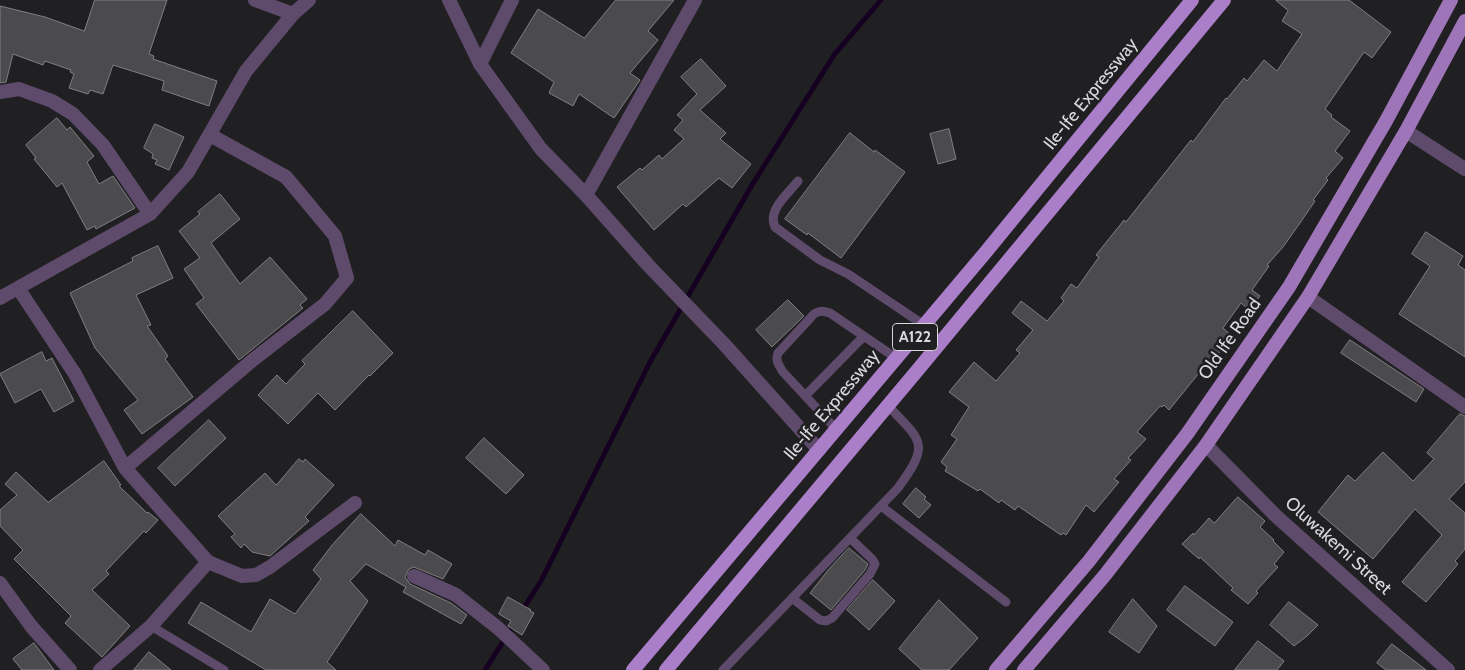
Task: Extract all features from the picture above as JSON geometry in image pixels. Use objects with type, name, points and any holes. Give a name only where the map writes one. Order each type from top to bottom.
[{"type":"highway","name":"Ile-Ife Expressway","points":[[633,670],[924,326],[1192,0]]},
{"type":"highway","name":"A122","points":[[666,670],[888,406],[1224,0]]},
{"type":"main road","name":"Old Ife Road","points":[[996,670],[1088,561],[1187,434],[1289,287],[1386,121],[1452,0]]},
{"type":"main road","points":[[1024,670],[1105,575],[1206,445],[1308,297],[1406,130],[1465,21]]},
{"type":"main road","points":[[1088,561],[1105,575]]},
{"type":"street","points":[[255,0],[293,14]]},
{"type":"street","points":[[0,298],[150,214],[188,172],[246,71],[293,14],[309,0]]},
{"type":"street","points":[[449,0],[480,64],[541,149],[724,344],[818,450]]},
{"type":"street","points":[[480,64],[512,0]]},
{"type":"street","points":[[586,195],[695,0]]},
{"type":"street","points":[[0,92],[19,89],[52,101],[73,114],[103,145],[150,214]]},
{"type":"street","points":[[1406,130],[1465,169]]},
{"type":"street","points":[[125,468],[254,359],[325,304],[347,278],[335,236],[286,177],[210,135]]},
{"type":"street","points":[[18,288],[75,374],[125,468],[208,562],[242,576],[256,575],[270,567],[355,503]]},
{"type":"street","points":[[1308,297],[1465,407]]},
{"type":"street","name":"Oluwakemi Street","points":[[1206,445],[1276,516],[1448,670]]},
{"type":"street","points":[[100,670],[150,626],[208,562]]},
{"type":"street","points":[[414,576],[456,595],[498,628],[544,670]]},
{"type":"street","points":[[0,583],[31,626],[70,670]]},
{"type":"lane","points":[[798,181],[774,213],[772,221],[775,227],[820,260],[848,274],[924,326]]},
{"type":"lane","points":[[836,429],[783,372],[776,358],[778,352],[818,311],[830,313],[896,358]]},
{"type":"lane","points":[[805,396],[864,336]]},
{"type":"lane","points":[[723,670],[898,488],[911,470],[918,453],[914,434],[888,406]]},
{"type":"lane","points":[[881,506],[1006,602]]},
{"type":"lane","points":[[792,598],[820,620],[826,621],[832,618],[870,574],[875,564],[850,538]]},
{"type":"lane","points":[[150,626],[224,670]]},
{"type":"building","points":[[95,0],[167,0],[149,54],[154,56],[153,59],[217,81],[209,106],[162,90],[164,81],[113,65],[103,94],[90,90],[88,94],[69,88],[74,74],[70,72],[71,70],[45,61],[43,65],[13,54],[6,82],[0,83],[0,6],[45,17],[84,31]]},
{"type":"building","points":[[616,0],[674,0],[648,31],[658,40],[630,73],[640,80],[614,118],[579,94],[573,106],[549,93],[554,82],[511,53],[538,9],[584,38]]},
{"type":"building","points":[[1276,0],[1349,0],[1391,32],[1372,58],[1364,52],[1325,109],[1332,115],[1331,117],[1350,131],[1335,151],[1343,158],[1326,178],[1328,180],[1313,200],[1315,201],[1283,247],[1267,265],[1269,266],[1252,290],[1260,296],[1249,310],[1241,303],[1223,328],[1232,336],[1218,354],[1216,352],[1169,410],[1164,405],[1160,406],[1137,432],[1146,439],[1128,458],[1131,460],[1114,479],[1119,482],[1094,512],[1086,505],[1066,535],[1063,533],[1061,535],[1018,506],[1015,510],[1001,500],[999,503],[980,489],[978,491],[945,471],[947,467],[941,462],[957,439],[951,435],[969,407],[949,392],[974,362],[996,381],[1020,353],[1016,350],[1033,330],[1012,313],[1021,301],[1047,321],[1064,301],[1061,298],[1071,284],[1077,288],[1099,257],[1096,255],[1124,220],[1126,222],[1191,140],[1193,142],[1226,98],[1244,78],[1247,81],[1264,60],[1277,71],[1302,34],[1282,21],[1288,11]]},
{"type":"building","points":[[701,59],[726,86],[700,110],[726,133],[720,139],[751,164],[732,188],[719,178],[686,207],[683,204],[654,230],[617,187],[640,168],[642,170],[659,155],[662,159],[684,139],[674,130],[683,120],[677,115],[697,94],[681,77]]},
{"type":"building","points":[[57,118],[67,130],[70,127],[94,156],[87,162],[99,184],[113,176],[135,208],[96,229],[95,226],[87,230],[62,183],[57,187],[34,159],[36,158],[26,145]]},
{"type":"building","points":[[155,124],[184,137],[169,170],[155,164],[157,160],[152,158],[153,154],[144,148]]},
{"type":"building","points":[[949,129],[956,159],[938,164],[930,134]]},
{"type":"building","points":[[850,133],[874,152],[875,150],[905,172],[841,258],[808,233],[807,235],[785,219]]},
{"type":"building","points":[[220,194],[240,219],[211,243],[240,284],[270,257],[307,299],[300,305],[303,308],[239,360],[196,304],[204,298],[184,269],[200,258],[179,231]]},
{"type":"building","points":[[1426,232],[1463,256],[1458,265],[1465,270],[1465,357],[1399,314],[1430,266],[1412,254]]},
{"type":"building","points":[[158,246],[173,278],[136,295],[151,325],[147,326],[168,356],[165,359],[193,397],[142,434],[124,410],[138,400],[95,348],[70,293],[133,261],[132,258]]},
{"type":"building","points":[[788,300],[804,316],[772,347],[756,330]]},
{"type":"building","points":[[353,311],[393,353],[335,410],[318,393],[288,424],[258,395],[277,375],[286,384],[305,364],[302,361]]},
{"type":"building","points":[[1350,340],[1424,389],[1416,402],[1341,353]]},
{"type":"building","points":[[42,352],[46,361],[52,358],[74,401],[54,412],[41,389],[15,403],[0,374]]},
{"type":"building","points":[[1460,414],[1465,416],[1465,482],[1449,499],[1465,513],[1465,549],[1455,561],[1458,564],[1426,602],[1402,582],[1442,535],[1415,509],[1373,559],[1318,512],[1348,475],[1355,481],[1383,452],[1413,481],[1434,459],[1427,453]]},
{"type":"building","points":[[209,420],[226,438],[175,486],[158,468]]},
{"type":"building","points":[[484,438],[524,475],[506,494],[466,458]]},
{"type":"building","points":[[299,459],[303,462],[305,459],[334,485],[305,517],[309,521],[270,556],[252,552],[244,544],[241,548],[231,537],[235,534],[218,516],[265,473],[276,485]]},
{"type":"building","points":[[104,461],[121,485],[119,486],[147,513],[158,520],[146,533],[144,531],[106,571],[109,574],[92,590],[130,626],[102,657],[65,623],[71,616],[14,559],[23,550],[0,526],[0,510],[17,495],[5,484],[16,472],[48,502]]},
{"type":"building","points":[[916,488],[926,497],[924,499],[931,505],[919,518],[903,504]]},
{"type":"building","points":[[1238,497],[1265,521],[1260,527],[1284,552],[1274,564],[1278,567],[1256,591],[1258,593],[1248,604],[1231,590],[1233,588],[1200,557],[1199,559],[1182,544],[1193,533],[1194,535],[1209,518],[1214,523]]},
{"type":"building","points":[[361,514],[395,546],[398,540],[425,555],[428,550],[452,564],[443,579],[414,567],[409,569],[405,577],[410,584],[451,603],[467,615],[461,624],[403,592],[406,587],[366,564],[350,581],[368,601],[327,662],[336,670],[266,670],[188,623],[201,602],[251,632],[270,599],[295,614],[321,579],[313,570],[333,544]]},
{"type":"building","points":[[849,548],[868,564],[831,610],[810,593]]},
{"type":"building","points":[[873,580],[895,601],[869,630],[847,610]]},
{"type":"building","points":[[1185,586],[1233,622],[1215,646],[1167,610]]},
{"type":"building","points":[[508,597],[534,613],[522,635],[508,626],[511,621],[499,614]]},
{"type":"building","points":[[1133,599],[1157,626],[1139,653],[1109,632]]},
{"type":"building","points":[[939,600],[978,638],[949,670],[922,670],[899,649]]},
{"type":"building","points":[[1289,602],[1318,625],[1294,646],[1270,625]]},
{"type":"building","points":[[1258,641],[1284,661],[1277,670],[1235,670]]},
{"type":"building","points":[[34,643],[54,670],[22,670],[13,659]]},
{"type":"building","points":[[1392,644],[1426,670],[1386,670],[1377,663]]},
{"type":"building","points":[[149,652],[171,670],[134,670]]},
{"type":"waterway","points":[[521,612],[541,581],[650,362],[752,185],[834,55],[881,0]]},
{"type":"waterway","points":[[485,670],[514,624]]}]
